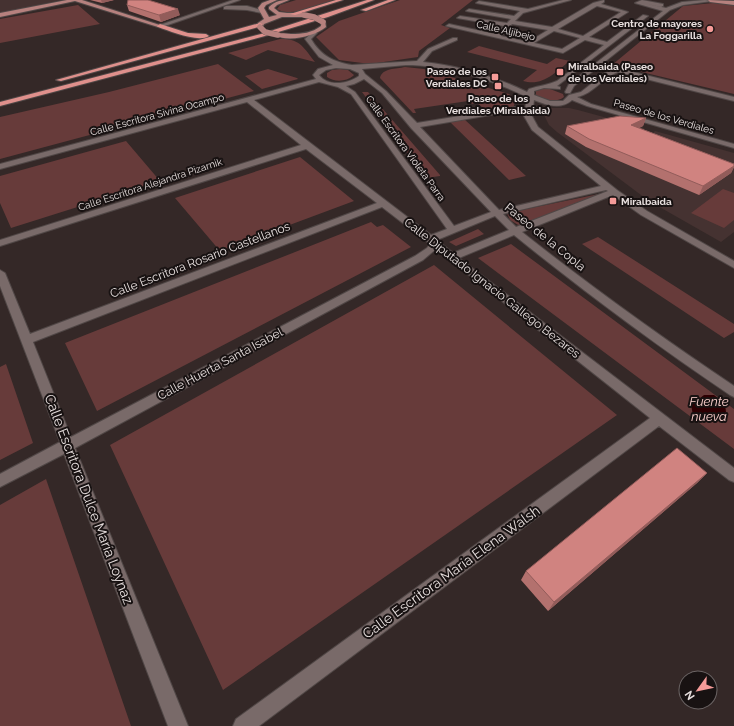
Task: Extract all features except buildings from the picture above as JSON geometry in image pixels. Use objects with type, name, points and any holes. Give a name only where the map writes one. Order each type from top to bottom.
[{"type":"highway","points":[[291,14],[341,0]]},
{"type":"highway","points":[[0,98],[255,33],[319,14],[358,0]]},
{"type":"highway","points":[[0,106],[263,36],[372,0]]},
{"type":"highway","points":[[344,17],[386,0]]},
{"type":"highway","points":[[362,10],[393,0]]},
{"type":"highway","points":[[324,24],[331,22]]},
{"type":"highway","points":[[160,26],[194,36],[227,35]]},
{"type":"highway","points":[[53,82],[260,26]]},
{"type":"highway","points":[[0,106],[182,63],[286,36]]},
{"type":"highway","points":[[0,98],[18,92]]},
{"type":"main road","points":[[0,15],[75,0],[160,26]]},
{"type":"main road","points":[[267,19],[261,8],[264,4],[275,0]]},
{"type":"main road","points":[[288,0],[275,4],[271,8],[277,13],[291,14],[304,15],[314,17],[324,24],[320,30],[314,33],[293,36],[265,32],[260,26],[267,19],[291,14]]},
{"type":"main road","points":[[710,1],[734,3]]},
{"type":"street","points":[[160,26],[238,0]]},
{"type":"street","points":[[497,36],[521,12],[558,1],[569,0]]},
{"type":"street","points":[[528,44],[603,0]]},
{"type":"street","points":[[532,93],[559,82],[667,0]]},
{"type":"street","points":[[698,0],[710,1]]},
{"type":"street","points":[[560,103],[566,102],[570,95],[571,85],[667,10],[680,2],[721,0]]},
{"type":"street","points":[[460,18],[480,1],[527,10]]},
{"type":"street","points":[[585,37],[625,12],[595,4]]},
{"type":"street","points":[[659,6],[667,10]]},
{"type":"street","points":[[217,7],[247,8],[262,11]]},
{"type":"street","points":[[469,11],[515,18]]},
{"type":"street","points":[[460,18],[552,30],[585,37],[608,44]]},
{"type":"street","name":"Calle Aljibejo","points":[[460,18],[448,26],[497,36],[560,52],[585,37]]},
{"type":"street","points":[[314,33],[308,39],[324,59],[343,66]]},
{"type":"street","points":[[293,36],[311,44]]},
{"type":"street","points":[[419,63],[430,50],[455,38]]},
{"type":"street","points":[[324,59],[324,68]]},
{"type":"street","points":[[382,66],[363,75],[360,80],[356,82],[338,84],[317,78],[317,73],[324,68],[419,63],[436,66],[514,87],[532,93],[538,101],[549,103]]},
{"type":"street","name":"Paseo de la Copla","points":[[353,67],[360,70],[363,75],[384,92],[496,214],[514,231],[556,264],[734,392]]},
{"type":"street","points":[[570,95],[583,94],[607,74],[617,70],[734,99]]},
{"type":"street","name":"Calle Escritora Sivina Ocampo","points":[[0,168],[320,80]]},
{"type":"street","name":"Calle Escritora Violeta Parra","points":[[338,84],[353,92],[452,230]]},
{"type":"street","name":"Paseo de los Verdiales","points":[[550,86],[589,105]]},
{"type":"street","points":[[532,93],[529,119],[535,128],[611,190],[644,213],[734,265]]},
{"type":"street","name":"Calle Diputado Ignacio Gallego Bezares","points":[[249,100],[307,146],[433,241],[469,271],[734,476]]},
{"type":"street","points":[[529,110],[549,103]]},
{"type":"street","name":"Paseo de los Verdiales","points":[[549,103],[589,105],[734,146]]},
{"type":"street","points":[[414,126],[515,108]]},
{"type":"street","name":"Calle Escritora Alejandra Pizarnik","points":[[0,243],[307,146]]},
{"type":"street","points":[[452,257],[611,190]]},
{"type":"street","name":"Calle Huerta Santa Isabel","points":[[0,481],[419,258],[430,250],[433,241],[452,230],[496,214],[611,190]]},
{"type":"street","name":"Calle Escritora Rosario Castellanos","points":[[27,340],[383,204]]},
{"type":"street","name":"Calle Escritora Dulce María Loynaz","points":[[0,273],[178,726]]},
{"type":"street","name":"Calle Escritora María Elena Walsh","points":[[243,726],[660,418]]},
{"type":"shaded area","points":[[0,0],[61,0],[0,13]]},
{"type":"shaded area","points":[[296,0],[335,0],[306,10],[290,12],[277,9],[280,5]]},
{"type":"shaded area","points":[[400,0],[473,0],[441,25],[450,28],[419,51],[418,57],[370,64],[339,60],[316,37],[339,21]]},
{"type":"shaded area","points":[[713,3],[734,4],[734,94],[612,65],[683,6]]},
{"type":"shaded area","points":[[78,5],[100,24],[0,43],[0,19]]},
{"type":"shaded area","points":[[280,39],[287,39],[297,42],[315,62],[268,50],[246,60],[228,53]]},
{"type":"shaded area","points":[[479,46],[547,64],[556,58],[570,61],[554,74],[543,80],[537,82],[523,81],[537,70],[467,52]]},
{"type":"shaded area","points":[[218,64],[254,91],[0,159],[0,117],[109,92]]},
{"type":"shaded area","points":[[405,67],[424,69],[509,94],[516,100],[513,108],[488,112],[477,103],[472,104],[468,101],[414,109],[416,113],[413,113],[380,78],[383,72]]},
{"type":"shaded area","points":[[268,69],[298,79],[262,89],[245,76]]},
{"type":"shaded area","points":[[332,70],[348,70],[354,75],[340,81],[327,77],[327,73]]},
{"type":"shaded area","points":[[550,89],[563,94],[564,97],[553,101],[542,99],[536,95],[536,91]]},
{"type":"shaded area","points":[[362,92],[368,92],[440,176],[426,178]]},
{"type":"shaded area","points":[[545,108],[569,108],[578,110],[644,128],[641,132],[651,135],[655,131],[734,153],[734,232],[721,242],[649,201],[549,125],[544,113]]},
{"type":"shaded area","points":[[464,119],[526,176],[509,180],[449,121]]},
{"type":"shaded area","points":[[126,141],[160,181],[11,228],[0,203],[0,176]]},
{"type":"shaded area","points":[[300,157],[354,201],[220,251],[175,198]]},
{"type":"shaded area","points":[[723,189],[734,193],[734,220],[724,228],[691,213]]},
{"type":"shaded area","points":[[599,194],[520,226],[510,220],[507,213]]},
{"type":"shaded area","points":[[371,222],[377,227],[383,225],[411,247],[97,411],[65,343]]},
{"type":"shaded area","points":[[478,229],[484,234],[456,246],[449,242]]},
{"type":"shaded area","points":[[598,237],[734,324],[734,332],[724,338],[582,244]]},
{"type":"shaded area","points":[[511,244],[734,409],[734,449],[478,258]]},
{"type":"shaded area","points":[[434,265],[617,415],[223,690],[110,445]]},
{"type":"shaded area","points":[[6,364],[33,443],[0,460],[0,367]]},
{"type":"shaded area","points":[[46,479],[131,726],[0,726],[0,505]]},
{"type":"water","name":"Fuente nueva","points":[[704,395],[714,395],[725,404],[726,412],[712,422],[702,421],[693,415],[691,405]]},
{"type":"place","name":"Centro de mayores La Foggarilla","points":[[710,29]]},
{"type":"place","name":"Miralbaida (Paseo de los Verdiales)","points":[[560,72]]},
{"type":"place","name":"Paseo de los Verdiales DC","points":[[495,77]]},
{"type":"place","name":"Paseo de los Verdiales (Miralbaida)","points":[[498,86]]},
{"type":"place","name":"Miralbaida","points":[[613,201]]}]
